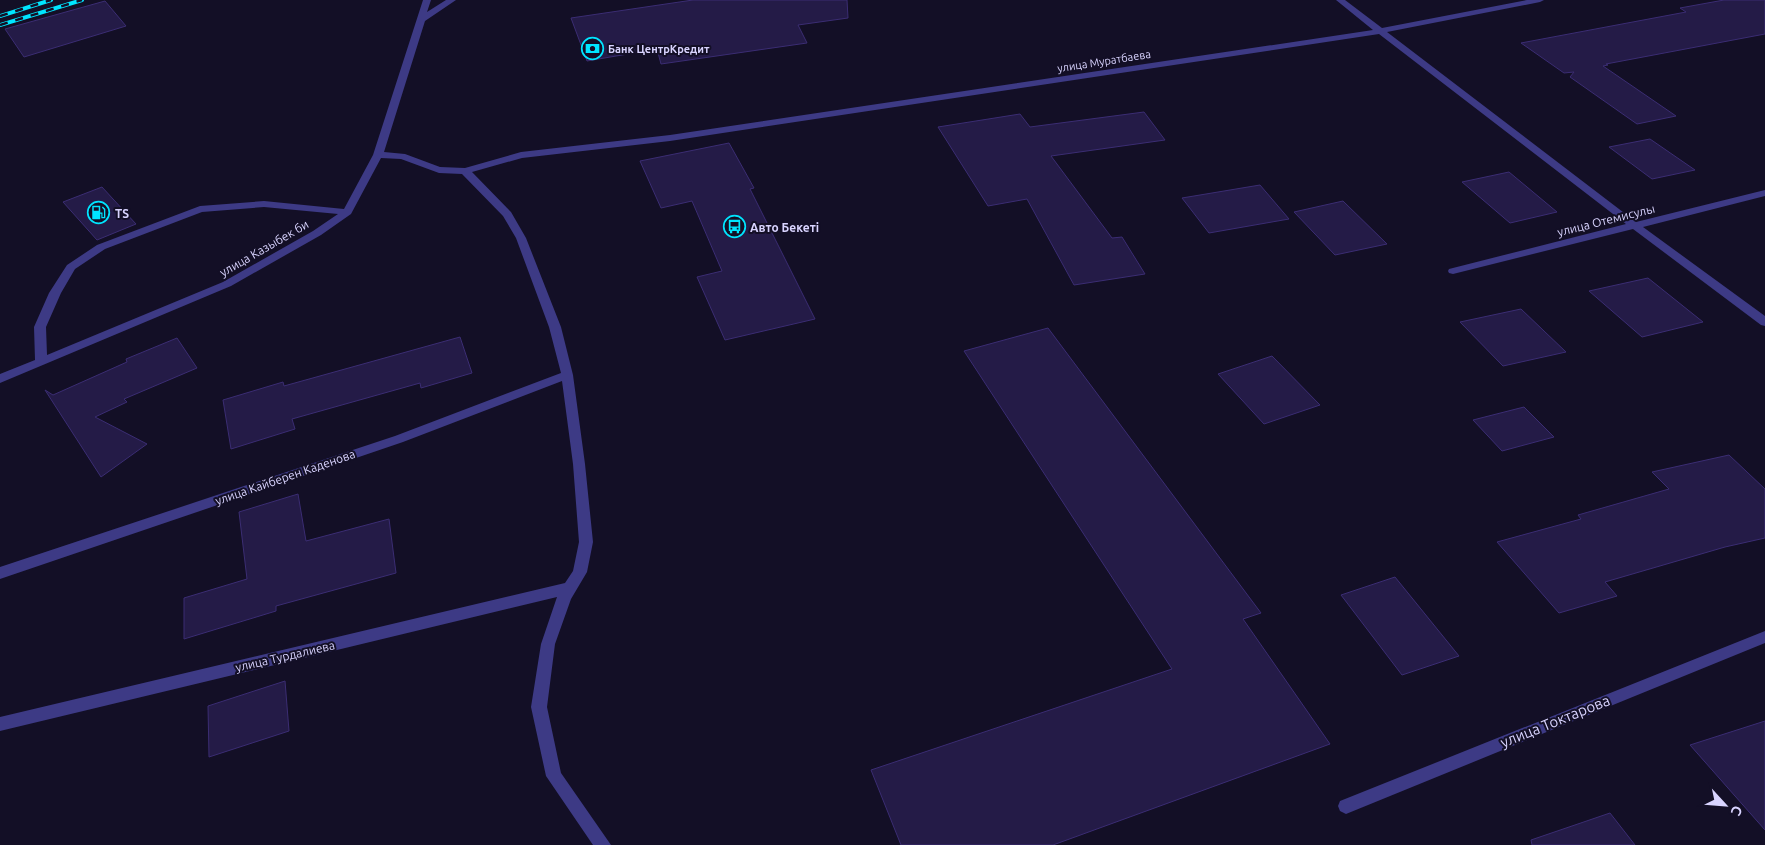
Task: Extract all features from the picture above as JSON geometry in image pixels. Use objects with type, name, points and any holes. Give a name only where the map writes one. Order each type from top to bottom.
[{"type":"street","name":"улица Казыбек би","points":[[0,379],[227,284],[317,233],[347,212],[378,155],[427,0]]},
{"type":"street","points":[[421,20],[452,0]]},
{"type":"street","points":[[1340,0],[1635,226],[1765,322]]},
{"type":"street","name":"улица Муратбаева","points":[[378,155],[402,156],[439,170],[464,171],[521,155],[670,138],[1381,31],[1540,0]]},
{"type":"street","points":[[464,171],[507,214],[521,238],[555,328],[567,375],[579,464],[586,542],[580,572],[564,596],[548,644],[539,707],[554,776],[603,845]]},
{"type":"street","name":"улица Отемисулы","points":[[1453,271],[1765,193]]},
{"type":"street","points":[[41,362],[40,327],[55,293],[71,267],[101,247],[200,209],[264,204],[347,212]]},
{"type":"street","name":"улица Кайберен Каденова","points":[[0,573],[399,439],[567,375]]},
{"type":"street","name":"улица Турдалиева","points":[[0,724],[570,588]]},
{"type":"street","name":"улица Токтарова","points":[[1346,806],[1765,637]]},
{"type":"building","points":[[693,0],[847,0],[848,18],[798,25],[807,43],[661,64],[657,49],[587,61],[571,18]]},
{"type":"building","points":[[1724,0],[1765,0],[1765,34],[1603,66],[1676,116],[1637,124],[1570,77],[1574,72],[1564,73],[1521,43],[1686,12],[1680,8]]},
{"type":"building","points":[[105,1],[126,26],[24,57],[5,29]]},
{"type":"building","points":[[1144,112],[1165,140],[1051,156],[1112,238],[1122,237],[1145,274],[1074,285],[1027,199],[988,206],[938,127],[1020,114],[1030,127]]},
{"type":"building","points":[[1650,139],[1695,170],[1652,179],[1609,147]]},
{"type":"building","points":[[729,143],[754,188],[750,189],[815,319],[725,340],[697,277],[722,271],[692,201],[661,208],[640,161]]},
{"type":"building","points":[[1509,172],[1557,212],[1510,223],[1462,182]]},
{"type":"building","points":[[1260,185],[1289,219],[1209,233],[1182,198]]},
{"type":"building","name":"TS","points":[[102,187],[136,224],[97,240],[63,202]]},
{"type":"building","points":[[1343,201],[1387,244],[1335,255],[1294,212]]},
{"type":"building","points":[[1648,278],[1703,322],[1642,337],[1589,291]]},
{"type":"building","points":[[1521,309],[1566,352],[1503,366],[1460,322]]},
{"type":"building","points":[[1048,328],[1261,613],[1243,619],[1330,744],[1053,845],[901,845],[871,770],[1172,669],[964,351]]},
{"type":"building","points":[[460,337],[472,373],[421,388],[420,383],[292,419],[295,429],[231,449],[223,400],[283,382],[284,386]]},
{"type":"building","points":[[177,338],[197,368],[124,399],[127,402],[95,417],[147,444],[101,477],[45,390],[53,395],[127,362],[126,359]]},
{"type":"building","points":[[1272,356],[1320,405],[1264,424],[1218,374]]},
{"type":"building","points":[[1524,407],[1554,437],[1502,451],[1473,420]]},
{"type":"building","points":[[1729,455],[1765,489],[1765,538],[1725,547],[1605,582],[1617,596],[1559,613],[1497,542],[1581,519],[1578,515],[1669,489],[1652,472]]},
{"type":"building","points":[[298,494],[306,541],[389,519],[396,573],[276,606],[276,611],[184,639],[184,598],[247,579],[239,512]]},
{"type":"building","points":[[1395,577],[1459,656],[1402,675],[1341,595]]},
{"type":"building","points":[[285,681],[289,731],[209,757],[208,706]]},
{"type":"building","points":[[1765,721],[1765,830],[1690,745]]},
{"type":"building","points":[[1610,813],[1635,845],[1532,845],[1531,840]]},
{"type":"railway","points":[[0,16],[51,0]]},
{"type":"railway","points":[[0,25],[82,0]]},
{"type":"place","name":"Банк ЦентрКредит","points":[[592,49]]},
{"type":"place","name":"TS","points":[[99,213]]},
{"type":"place","name":"Авто Бекетi","points":[[734,227]]}]
